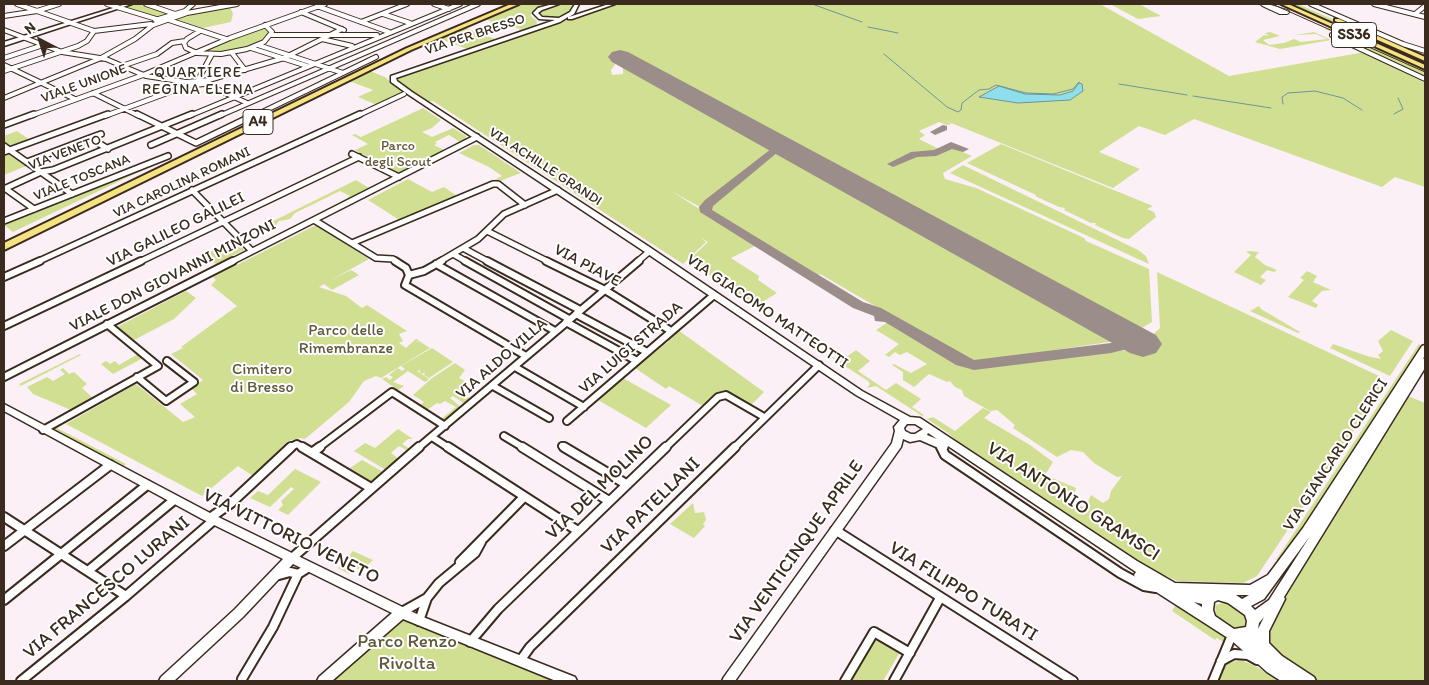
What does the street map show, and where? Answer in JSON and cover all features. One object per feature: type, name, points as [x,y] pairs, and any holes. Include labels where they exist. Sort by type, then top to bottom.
[{"type":"highway","name":"A4","points":[[4,242],[397,51],[444,29],[508,4]]},
{"type":"highway","name":"A4","points":[[4,247],[408,49],[516,4]]},
{"type":"main road","name":"SS36","points":[[1284,4],[1425,67]]},
{"type":"main road","name":"SS36","points":[[1300,4],[1424,58]]},
{"type":"street","points":[[17,4],[94,31],[164,22],[186,13],[193,4]]},
{"type":"street","points":[[4,16],[37,11],[59,4]]},
{"type":"street","points":[[107,4],[164,22]]},
{"type":"street","points":[[4,44],[130,4]]},
{"type":"street","points":[[146,4],[180,16]]},
{"type":"street","points":[[4,98],[42,84],[101,58],[135,40],[156,20],[174,14],[237,4]]},
{"type":"street","name":"VIALE UNIONE","points":[[4,125],[143,75],[226,39],[325,4]]},
{"type":"street","points":[[361,22],[408,4]]},
{"type":"street","points":[[434,4],[460,12]]},
{"type":"street","name":"VIA VENETO","points":[[5,189],[41,172],[53,170],[108,149],[234,98],[351,47],[460,4]]},
{"type":"street","points":[[151,145],[478,4]]},
{"type":"street","points":[[510,37],[537,26],[539,21],[533,16],[532,12],[553,4]]},
{"type":"street","points":[[558,4],[538,10],[536,16],[548,19],[561,18],[578,4],[592,8],[608,4]]},
{"type":"street","name":"VIA PER BRESSO","points":[[406,94],[394,82],[393,76],[558,22],[572,13],[578,4]]},
{"type":"street","points":[[558,22],[613,4]]},
{"type":"street","points":[[1312,4],[1403,44],[1425,50]]},
{"type":"street","points":[[1374,4],[1425,17]]},
{"type":"street","points":[[317,6],[389,32]]},
{"type":"street","points":[[1414,14],[1425,6]]},
{"type":"street","points":[[301,12],[354,34]]},
{"type":"street","points":[[383,14],[410,23]]},
{"type":"street","points":[[170,20],[226,39]]},
{"type":"street","points":[[266,25],[272,30],[271,35]]},
{"type":"street","points":[[364,34],[379,28]]},
{"type":"street","points":[[4,30],[62,52],[101,58],[143,75],[186,84],[207,82],[284,58],[342,29]]},
{"type":"street","points":[[4,71],[62,52],[87,41],[94,31]]},
{"type":"street","points":[[122,66],[157,54],[172,43],[185,41],[200,31]]},
{"type":"street","points":[[185,41],[186,48],[195,53],[212,54],[251,48],[271,35],[364,34],[378,36]]},
{"type":"street","points":[[373,38],[386,43]]},
{"type":"street","points":[[322,39],[351,47],[362,53]]},
{"type":"street","points":[[1350,44],[1425,79]]},
{"type":"street","points":[[1403,44],[1424,58]]},
{"type":"street","points":[[4,58],[43,45]]},
{"type":"street","points":[[258,45],[343,73]]},
{"type":"street","points":[[251,48],[336,76]]},
{"type":"street","points":[[232,52],[245,70]]},
{"type":"street","points":[[198,80],[212,54]]},
{"type":"street","points":[[93,93],[197,143],[376,57]]},
{"type":"street","points":[[4,65],[75,99]]},
{"type":"street","points":[[5,149],[198,80],[207,82],[234,98],[247,103]]},
{"type":"street","name":"VIA ACHILLE GRANDI","points":[[406,94],[424,102],[650,251]]},
{"type":"street","name":"VIA CAROLINA ROMANI","points":[[4,277],[406,94]]},
{"type":"street","points":[[27,162],[102,134]]},
{"type":"street","name":"VIALE DON GIOVANNI MINZONI","points":[[4,377],[381,188],[477,137]]},
{"type":"street","points":[[90,138],[108,149]]},
{"type":"street","name":"VIALE DON GIOVANNI MINZONI","points":[[457,146],[484,142]]},
{"type":"street","points":[[5,149],[72,194]]},
{"type":"street","points":[[352,154],[399,177]]},
{"type":"street","name":"VIALE TOSCANA","points":[[4,221],[168,156]]},
{"type":"street","name":"VIA GALILEO GALILEI","points":[[4,326],[359,157]]},
{"type":"street","points":[[352,243],[493,184],[498,184],[525,204]]},
{"type":"street","points":[[5,189],[34,209]]},
{"type":"street","points":[[192,190],[252,251]]},
{"type":"street","points":[[409,275],[419,273],[463,248],[487,231],[496,220],[525,204],[558,190]]},
{"type":"street","points":[[314,220],[376,258],[392,259],[406,268],[409,275],[405,284],[526,356]]},
{"type":"street","name":"VIA PIAVE","points":[[487,231],[605,290],[671,331]]},
{"type":"street","points":[[463,248],[647,352]]},
{"type":"street","name":"VIA ALDO VILLA","points":[[292,558],[318,533],[650,251]]},
{"type":"street","name":"VIA GIACOMO MATTEOTTI","points":[[650,251],[866,397],[895,419],[899,429]]},
{"type":"street","points":[[453,254],[637,361]]},
{"type":"street","points":[[436,264],[555,331]]},
{"type":"street","name":"VIA LUIGI STRADA","points":[[567,421],[714,295]]},
{"type":"street","points":[[44,430],[158,366],[107,324]]},
{"type":"street","name":"VIA GIANCARLO CLERICI","points":[[1243,605],[1260,595],[1307,531],[1425,348]]},
{"type":"street","points":[[137,377],[166,401],[194,382],[167,361]]},
{"type":"street","name":"VIA GIANCARLO CLERICI","points":[[1253,621],[1258,614],[1273,604],[1425,361]]},
{"type":"street","name":"VIA PATELLANI","points":[[520,661],[530,647],[819,365]]},
{"type":"street","points":[[515,367],[584,407]]},
{"type":"street","points":[[808,376],[821,372],[830,372]]},
{"type":"street","points":[[493,386],[549,418]]},
{"type":"street","points":[[371,488],[313,452],[392,392],[444,426]]},
{"type":"street","name":"VIA DEL MOLINO","points":[[470,642],[498,609],[718,397],[730,397],[764,418]]},
{"type":"street","name":"VIA GIACOMO MATTEOTTI","points":[[866,397],[908,420]]},
{"type":"street","name":"VIA VITTORIO VENETO","points":[[5,410],[174,500],[419,621],[571,681]]},
{"type":"street","points":[[897,444],[916,437],[924,431],[922,425],[908,420],[902,422],[899,429],[905,436],[916,437]]},
{"type":"street","name":"VIA ANTONIO GRAMSCI","points":[[922,425],[1133,564],[1210,619]]},
{"type":"street","name":"VIA VENTICINQUE APRILE","points":[[728,681],[897,444],[899,429]]},
{"type":"street","points":[[504,436],[608,501]]},
{"type":"street","points":[[432,437],[578,532]]},
{"type":"street","name":"VIA ANTONIO GRAMSCI","points":[[916,437],[938,444],[1166,588],[1196,598],[1209,600]]},
{"type":"street","name":"VIA FRANCESCO LURANI","points":[[21,681],[126,596],[293,445],[300,445],[313,452]]},
{"type":"street","points":[[562,446],[626,484]]},
{"type":"street","points":[[4,546],[110,465]]},
{"type":"street","points":[[4,600],[147,485]]},
{"type":"street","points":[[323,681],[402,612],[427,598],[457,567],[475,553],[481,542],[524,497]]},
{"type":"street","points":[[88,571],[174,500]]},
{"type":"street","points":[[4,517],[126,596]]},
{"type":"street","name":"VIA FILIPPO TURATI","points":[[836,530],[1073,681]]},
{"type":"street","points":[[165,681],[275,577],[292,558]]},
{"type":"street","points":[[242,679],[274,627],[298,574],[309,567]]},
{"type":"street","points":[[275,577],[285,573],[298,574]]},
{"type":"street","name":"VIA GIANCARLO CLERICI","points":[[1166,588],[1251,590],[1271,579]]},
{"type":"street","name":"VIA GIANCARLO CLERICI","points":[[1285,584],[1276,609],[1263,631],[1262,645],[1278,660],[1310,681]]},
{"type":"street","points":[[1233,635],[1248,634],[1252,629],[1253,621],[1250,612],[1231,598],[1217,595],[1209,600],[1207,610],[1210,619],[1233,635],[1271,668]]},
{"type":"street","points":[[419,621],[427,598]]},
{"type":"street","points":[[894,681],[940,598]]},
{"type":"street","points":[[845,681],[874,632],[910,653]]},
{"type":"street","points":[[1248,634],[1256,648],[1293,681]]},
{"type":"street","points":[[1212,681],[1233,635]]},
{"type":"street","points":[[1221,661],[1234,654],[1248,656],[1293,681]]},
{"type":"green space","points":[[139,4],[169,14],[157,18],[123,7]]},
{"type":"green space","points":[[522,4],[551,4],[531,12],[531,16],[537,21],[536,25],[517,33],[520,29],[501,23],[496,25],[488,20],[471,23]]},
{"type":"green space","points":[[559,4],[574,4],[567,15],[556,18],[544,18],[537,13]]},
{"type":"green space","points":[[615,4],[1100,4],[1229,76],[1365,52],[1425,83],[1425,187],[1395,177],[1382,187],[1194,119],[1165,135],[1139,126],[1099,152],[1140,169],[1113,188],[941,119],[952,124],[947,125],[939,122],[919,131],[925,135],[919,139],[943,151],[951,147],[972,156],[943,173],[945,179],[976,188],[1149,269],[1152,322],[1142,328],[1134,327],[1121,323],[629,56],[614,59],[617,62],[611,70],[612,75],[623,74],[623,65],[773,148],[700,207],[671,191],[757,245],[731,258],[759,276],[758,280],[777,293],[756,306],[688,261],[708,242],[701,238],[706,242],[683,264],[433,101],[428,102],[396,81],[398,75]]},
{"type":"green space","points":[[1110,4],[1139,4],[1161,16],[1138,19]]},
{"type":"green space","points":[[1287,4],[1298,4],[1425,60],[1425,66]]},
{"type":"green space","points":[[230,7],[233,14],[231,22],[203,28],[176,19],[188,14]]},
{"type":"green space","points":[[265,27],[270,33],[261,42],[244,49],[224,53],[202,52]]},
{"type":"green space","points":[[463,27],[495,39],[467,49],[438,38]]},
{"type":"green space","points":[[1331,28],[1425,69],[1425,77],[1354,44],[1347,37],[1324,29]]},
{"type":"green space","points":[[1270,32],[1280,36],[1263,40],[1269,45],[1284,43],[1294,39],[1301,42],[1327,39],[1316,34],[1295,35],[1314,32],[1331,40],[1280,49],[1255,42],[1264,35],[1269,36],[1265,33]]},
{"type":"green space","points":[[370,71],[385,77],[402,92],[377,105],[358,97],[373,90],[349,81]]},
{"type":"green space","name":"Parco degli Scout","points":[[423,108],[441,120],[432,128],[422,132],[432,137],[453,128],[466,136],[466,139],[460,142],[449,135],[435,142],[437,144],[434,145],[444,150],[398,173],[355,150],[368,144],[352,135],[355,134],[361,137]]},
{"type":"green space","points":[[17,131],[30,140],[12,146],[4,143],[4,136]]},
{"type":"green space","points":[[1001,144],[1153,206],[1147,209],[1154,212],[1156,217],[1129,239],[1123,238],[1095,225],[1096,223],[1091,223],[1064,210],[1065,208],[1035,196],[967,163]]},
{"type":"green space","points":[[474,145],[479,145],[521,173],[497,182],[494,180],[502,176],[489,167],[459,153]]},
{"type":"green space","points":[[778,151],[1105,332],[1110,337],[1109,342],[981,361],[968,360],[820,274],[817,276],[708,211],[708,208],[717,198]]},
{"type":"green space","points":[[6,152],[26,166],[4,175],[4,153]]},
{"type":"green space","points":[[170,157],[13,232],[4,225],[4,223]]},
{"type":"green space","points":[[963,165],[1138,250],[1146,256],[1149,264],[950,173]]},
{"type":"green space","points":[[408,179],[432,192],[444,187],[457,196],[401,221],[368,200]]},
{"type":"green space","points":[[356,180],[369,188],[339,203],[350,196],[340,191],[295,213],[290,219],[279,221],[276,225],[263,232],[259,229],[243,236]]},
{"type":"green space","name":"Parco delle Rimembranze","points":[[316,225],[369,259],[331,280],[351,270],[359,275],[332,290],[324,284],[319,287],[346,296],[362,308],[367,305],[407,331],[399,334],[403,341],[399,343],[406,348],[416,339],[419,340],[414,344],[419,341],[430,348],[381,378],[376,376],[364,381],[349,402],[305,439],[300,438],[288,441],[253,476],[238,466],[202,496],[66,424],[136,384],[183,422],[195,417],[180,404],[197,394],[191,388],[203,380],[171,354],[183,348],[181,347],[237,306],[211,285],[216,280],[213,277]]},
{"type":"green space","points":[[237,239],[244,250],[216,264],[204,255]]},
{"type":"green space","points":[[1246,252],[1259,252],[1255,257],[1265,265],[1277,270],[1274,272],[1267,270],[1260,277],[1266,280],[1261,285],[1234,272],[1251,255]]},
{"type":"green space","points":[[1307,271],[1317,276],[1313,282],[1331,290],[1322,291],[1312,301],[1318,305],[1316,308],[1288,297],[1304,280],[1300,278]]},
{"type":"green space","points":[[1157,272],[1379,376],[1373,384],[1382,388],[1375,399],[1257,576],[1243,583],[1177,581],[1153,570],[964,448],[948,433],[927,419],[933,417],[955,431],[983,408],[991,412],[984,418],[1030,445],[1053,462],[1045,475],[1076,488],[1072,502],[1085,508],[1091,495],[1103,503],[1109,499],[1111,491],[1122,476],[1117,477],[1094,463],[1083,452],[1071,450],[1057,457],[1013,428],[1015,425],[997,410],[990,411],[964,396],[962,390],[955,387],[950,381],[947,382],[929,374],[914,387],[903,380],[903,372],[892,365],[894,364],[911,373],[927,364],[907,352],[900,355],[895,352],[889,357],[885,355],[899,344],[876,330],[888,322],[961,366],[972,369],[1137,349],[1160,328]]},
{"type":"green space","points":[[186,291],[196,298],[174,319],[134,340],[117,327]]},
{"type":"green space","points":[[1259,306],[1300,332],[1298,333],[1250,311]]},
{"type":"green space","points":[[678,330],[764,392],[751,405],[729,392],[719,392],[703,406],[669,386],[666,389],[635,368],[669,341],[668,339]]},
{"type":"green space","points":[[1391,330],[1413,341],[1390,376],[1330,348],[1333,344],[1381,359],[1378,355],[1383,351],[1378,341]]},
{"type":"green space","points":[[1419,344],[1422,347],[1298,539],[1278,561],[1276,560]]},
{"type":"green space","points":[[432,348],[453,362],[429,378],[424,375],[425,372],[422,374],[419,371],[421,369],[417,371],[429,379],[425,382],[408,371],[393,382],[404,386],[398,390],[382,379],[386,377],[390,380],[393,377],[389,375],[398,368],[402,371],[405,369],[401,366]]},
{"type":"green space","points":[[856,350],[870,361],[858,371],[886,390],[896,383],[921,399],[912,407],[924,415],[922,416],[876,386],[867,388],[870,384],[868,381],[828,355],[841,361]]},
{"type":"green space","points":[[138,354],[143,358],[113,374],[101,364],[106,361],[110,364],[115,361],[119,365]]},
{"type":"green space","points":[[81,355],[21,386],[19,384]]},
{"type":"green space","points":[[455,363],[465,370],[459,378],[470,384],[460,392],[471,399],[465,404],[453,396],[450,398],[461,407],[444,421],[441,419],[456,407],[445,401],[440,404],[437,403],[427,410],[420,405],[424,402],[413,395],[432,378]]},
{"type":"green space","points":[[63,368],[69,374],[74,372],[87,384],[82,388],[93,398],[71,410],[33,394],[27,387],[47,377],[53,381],[65,374],[60,370]]},
{"type":"green space","points":[[623,378],[671,405],[646,428],[598,400]]},
{"type":"green space","points":[[1408,396],[1425,403],[1425,681],[1315,681],[1284,661],[1265,642],[1266,634],[1282,605],[1289,584]]},
{"type":"green space","points":[[55,427],[126,464],[122,467],[51,429]]},
{"type":"green space","points":[[398,429],[413,439],[408,439],[402,444],[410,449],[408,451],[399,446],[391,453],[399,459],[386,470],[354,451],[365,443],[375,448]]},
{"type":"green space","points":[[362,460],[383,472],[372,482],[350,468]]},
{"type":"green space","points":[[295,469],[321,482],[288,515],[278,510],[283,505],[281,501],[294,489],[291,487],[270,507],[250,498],[258,491],[268,495]]},
{"type":"green space","points":[[693,503],[695,513],[704,512],[706,520],[703,524],[705,526],[694,538],[670,524]]},
{"type":"green space","points":[[353,551],[373,560],[361,571],[356,568],[349,574],[338,568]]},
{"type":"green space","points":[[1228,602],[1243,612],[1246,624],[1243,627],[1229,628],[1216,617],[1215,605]]},
{"type":"green space","points":[[1177,603],[1225,636],[1223,642],[1217,638],[1215,640],[1172,611]]},
{"type":"green space","name":"Parco Renzo Rivolta","points":[[400,619],[555,681],[330,681]]},
{"type":"green space","points":[[877,638],[900,652],[883,681],[851,681]]},
{"type":"green space","points":[[1241,660],[1280,681],[1217,681],[1224,664]]},
{"type":"water","points":[[1079,83],[1082,84],[1083,91],[1070,100],[1018,103],[979,97],[999,86],[1025,94],[1060,95],[1073,91]]},
{"type":"waterway","points":[[812,4],[862,22]]},
{"type":"waterway","points":[[868,27],[898,33]]},
{"type":"waterway","points":[[884,54],[947,107],[958,112],[961,110],[962,103],[979,90],[989,89],[996,85],[1026,93],[1053,94],[1073,89],[1079,82]]},
{"type":"waterway","points":[[1119,84],[1187,95]]},
{"type":"waterway","points":[[1283,104],[1282,97],[1288,93],[1315,91],[1343,98],[1362,110]]},
{"type":"waterway","points":[[1193,96],[1271,108]]},
{"type":"waterway","points":[[1394,114],[1403,109],[1398,98]]},
{"type":"taxiway","points":[[935,132],[943,128]]},
{"type":"taxiway","points":[[780,145],[709,203],[705,207],[706,212],[858,305],[887,317]]},
{"type":"taxiway","points":[[893,164],[915,154],[936,153],[951,145],[963,149]]},
{"type":"taxiway","points":[[880,318],[887,317]]},
{"type":"taxiway","points":[[887,317],[961,361],[974,365],[1111,348],[1123,345],[1133,339]]},
{"type":"runway","points":[[620,57],[1143,344]]},
{"type":"tram line","points":[[1272,4],[1425,72]]},
{"type":"district","name":"QUARTIERE REGINA ELENA","points":[[198,82]]},
{"type":"park label","name":"Cimitero di Bresso","points":[[262,379]]}]
